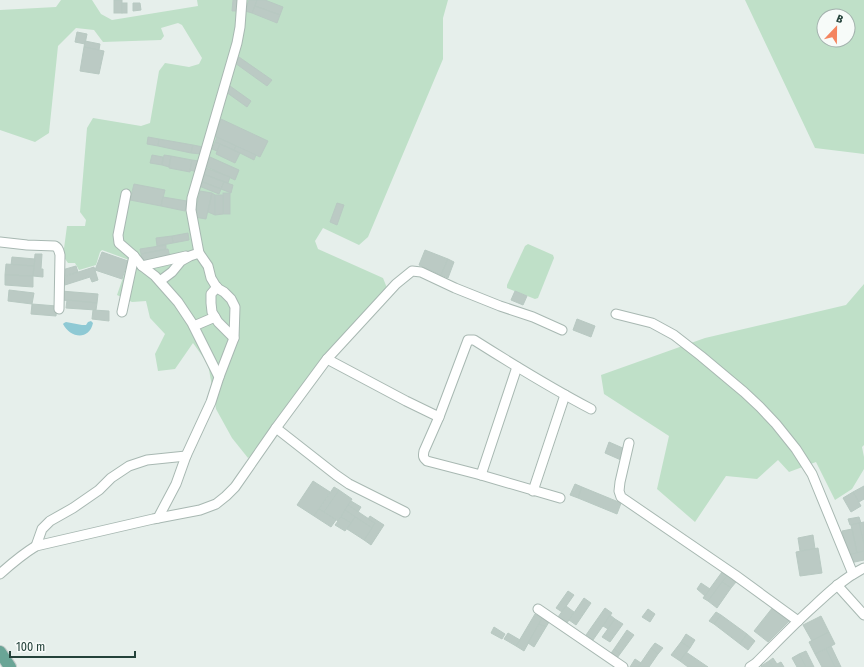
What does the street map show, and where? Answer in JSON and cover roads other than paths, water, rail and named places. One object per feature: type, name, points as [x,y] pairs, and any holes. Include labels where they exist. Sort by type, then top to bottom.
[{"type":"main road","points":[[0,652],[10,667]]},
{"type":"street","points":[[158,518],[176,484],[186,456],[211,402],[234,338],[235,307],[224,292],[216,287],[211,278],[208,266],[199,252],[191,210],[192,198],[237,43],[242,0]]},
{"type":"street","points":[[126,194],[118,235],[119,243],[134,256],[142,266],[155,276],[178,302],[194,326],[219,377]]},
{"type":"street","points":[[0,242],[57,246],[60,255],[59,309]]},
{"type":"street","points":[[160,281],[172,272],[181,261],[199,252]]},
{"type":"street","points":[[122,312],[134,256]]},
{"type":"street","points":[[142,266],[190,256]]},
{"type":"street","points":[[0,574],[14,561],[36,546],[200,510],[216,504],[234,487],[327,359],[396,284],[412,272],[420,272],[455,288],[533,317],[562,330]]},
{"type":"street","points":[[216,287],[211,294],[212,312],[218,322],[234,338]]},
{"type":"street","points":[[616,314],[652,322],[674,335],[744,392],[776,424],[796,449],[812,474],[853,574]]},
{"type":"street","points":[[194,326],[215,317]]},
{"type":"street","points":[[560,498],[481,475],[434,464],[424,458],[424,451],[439,417],[468,340],[474,340],[591,410]]},
{"type":"street","points":[[327,359],[439,417]]},
{"type":"street","points":[[481,475],[517,367]]},
{"type":"street","points":[[533,491],[564,395]]},
{"type":"street","points":[[276,428],[349,484],[405,512]]},
{"type":"street","points":[[629,443],[618,491],[622,497],[735,575],[798,621]]},
{"type":"street","points":[[36,546],[42,529],[50,521],[73,508],[99,490],[111,478],[129,466],[147,460],[186,456]]},
{"type":"street","points":[[750,667],[756,663],[836,585],[864,568]]},
{"type":"street","points":[[836,585],[864,615]]},
{"type":"street","points":[[538,609],[623,667]]},
{"type":"water","points":[[91,321],[93,323],[88,333],[79,336],[66,329],[63,324],[66,322],[86,325]]}]
